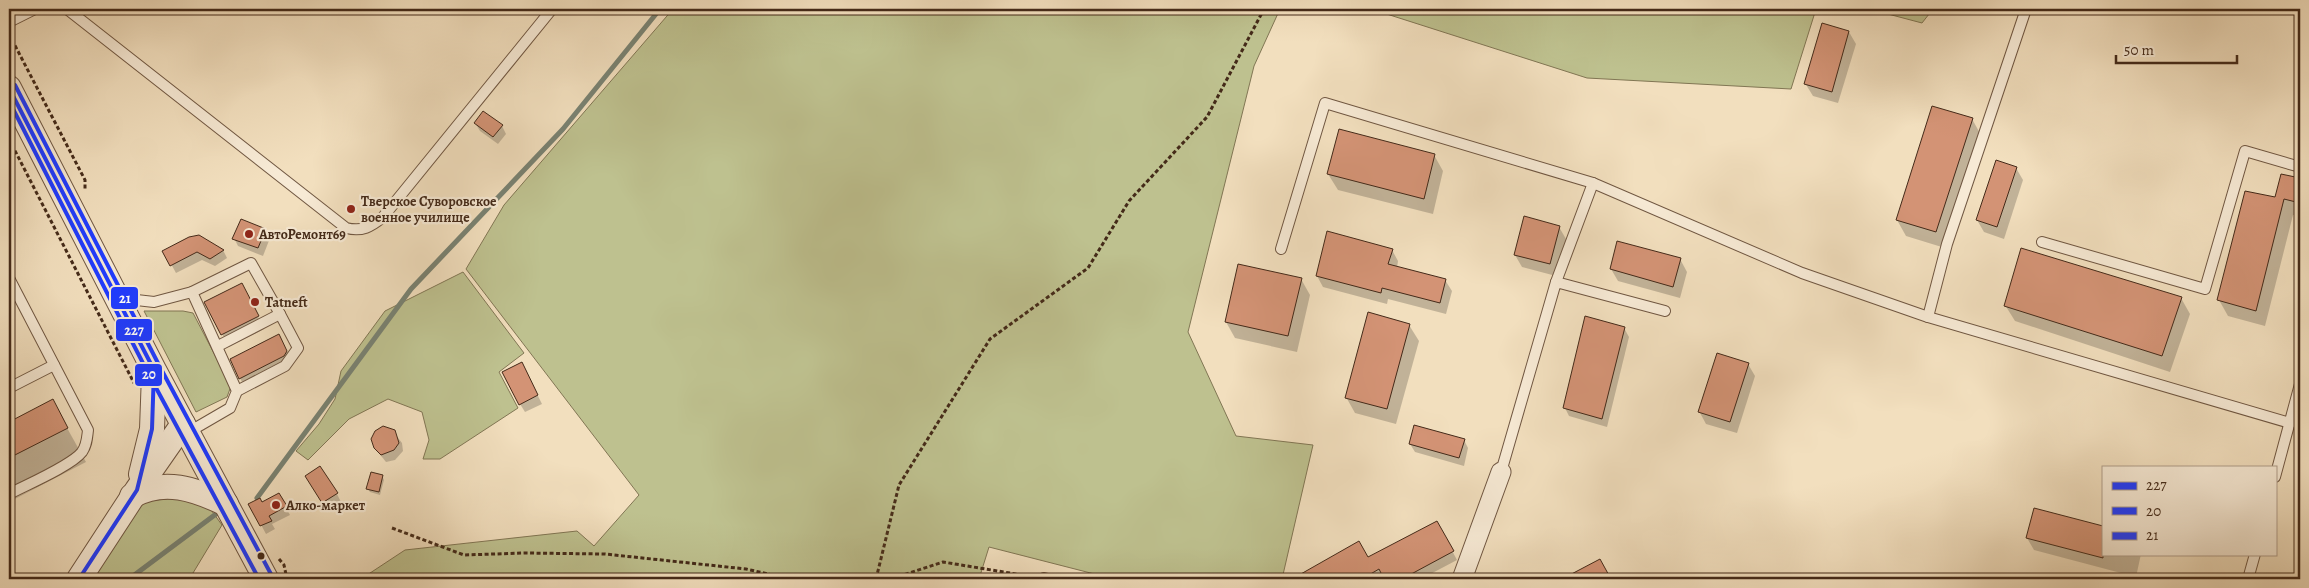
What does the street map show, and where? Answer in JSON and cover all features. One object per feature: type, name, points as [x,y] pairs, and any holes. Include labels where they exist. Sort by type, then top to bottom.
[{"type":"street","points":[[11,98],[266,579]]},
{"type":"street","points":[[134,493],[152,429],[154,370]]},
{"type":"street","points":[[79,579],[134,493],[185,429]]},
{"type":"street","points":[[1462,579],[1501,472]]},
{"type":"street","points":[[134,493],[152,488],[176,486],[199,492],[226,504]]},
{"type":"lane","points":[[9,22],[35,9]]},
{"type":"lane","points":[[67,9],[346,228],[358,231],[373,226],[383,217],[552,9]]},
{"type":"lane","points":[[1928,317],[1947,244],[2026,9]]},
{"type":"lane","points":[[1281,249],[1324,103],[1593,183],[1802,273],[1928,317],[2290,422]]},
{"type":"lane","points":[[2042,242],[2205,289],[2245,151],[2300,167]]},
{"type":"lane","points":[[1501,472],[1556,282],[1593,183]]},
{"type":"lane","points":[[118,298],[154,302],[192,292],[250,263],[298,348],[285,366],[237,391],[230,408],[185,429]]},
{"type":"lane","points":[[9,278],[88,430],[87,442],[81,454],[9,494]]},
{"type":"lane","points":[[1556,282],[1665,311]]},
{"type":"lane","points":[[192,292],[237,391]]},
{"type":"lane","points":[[218,346],[280,314]]},
{"type":"lane","points":[[9,388],[54,365]]},
{"type":"lane","points":[[2276,474],[2300,384]]},
{"type":"lane","points":[[2248,579],[2254,556]]},
{"type":"path","points":[[1046,579],[943,562],[894,578],[875,579],[898,485],[990,339],[1088,268],[1129,201],[1207,117],[1264,9]]},
{"type":"path","points":[[9,139],[137,391]]},
{"type":"path","points":[[392,528],[464,555],[524,553],[605,554],[746,569],[790,579]]},
{"type":"green space","points":[[673,9],[1280,9],[1254,66],[1188,332],[1236,436],[1313,445],[1282,579],[1114,579],[989,547],[979,579],[361,579],[405,550],[577,531],[594,546],[639,495],[466,269],[504,205]]},
{"type":"green space","points":[[1371,9],[1816,9],[1791,89],[1587,78]]},
{"type":"green space","points":[[1869,9],[1933,9],[1922,23]]},
{"type":"green space","points":[[463,272],[524,353],[499,372],[518,408],[440,459],[423,459],[429,440],[422,412],[388,399],[349,419],[308,460],[296,451],[319,424],[335,399],[341,371],[385,311]]},
{"type":"green space","points":[[144,311],[183,311],[193,313],[231,386],[227,397],[196,412]]},
{"type":"green space","points":[[184,497],[206,503],[222,525],[193,573],[187,579],[87,579],[140,502]]},
{"type":"building","points":[[1822,23],[1849,31],[1832,92],[1804,84]]},
{"type":"building","points":[[1932,106],[1973,118],[1936,232],[1896,220]]},
{"type":"building","points":[[483,111],[503,125],[493,137],[474,123]]},
{"type":"building","points":[[1339,129],[1435,154],[1424,199],[1327,174]]},
{"type":"building","points":[[1996,160],[2017,167],[1997,227],[1976,220]]},
{"type":"building","points":[[2281,174],[2300,178],[2300,203],[2284,199],[2256,311],[2217,300],[2245,191],[2275,197]]},
{"type":"building","points":[[1524,216],[1560,226],[1550,264],[1514,255]]},
{"type":"building","name":"АвтоРемонт69","points":[[241,219],[266,229],[258,248],[232,239]]},
{"type":"building","points":[[1327,231],[1393,249],[1388,264],[1446,279],[1440,303],[1382,288],[1381,293],[1316,276]]},
{"type":"building","points":[[199,235],[224,250],[210,259],[197,252],[170,266],[162,251],[189,237]]},
{"type":"building","points":[[1617,241],[1681,258],[1673,287],[1610,269]]},
{"type":"building","points":[[2021,248],[2182,297],[2162,356],[2004,306]]},
{"type":"building","points":[[1238,264],[1302,278],[1288,336],[1225,322]]},
{"type":"building","points":[[242,283],[259,316],[221,335],[204,302]]},
{"type":"building","points":[[1368,312],[1410,324],[1387,409],[1345,398]]},
{"type":"building","points":[[1585,316],[1625,327],[1602,419],[1563,408]]},
{"type":"building","points":[[279,334],[287,351],[284,356],[239,379],[230,359]]},
{"type":"building","points":[[1717,353],[1749,363],[1730,422],[1698,412]]},
{"type":"building","points":[[522,362],[538,395],[519,405],[502,372]]},
{"type":"building","points":[[53,399],[68,428],[9,458],[9,422]]},
{"type":"building","points":[[1414,425],[1465,439],[1459,458],[1409,444]]},
{"type":"building","points":[[383,426],[395,430],[399,443],[394,450],[381,455],[374,448],[371,439],[375,431]]},
{"type":"building","points":[[320,466],[338,493],[322,503],[305,476]]},
{"type":"building","points":[[371,472],[383,475],[379,492],[366,489]]},
{"type":"building","points":[[279,493],[287,506],[269,516],[272,521],[260,526],[248,504],[260,498],[262,502]]},
{"type":"building","points":[[2034,508],[2102,526],[2103,558],[2026,538]]},
{"type":"building","points":[[1437,521],[1454,551],[1402,579],[1384,579],[1379,569],[1362,579],[1292,579],[1359,541],[1368,557]]},
{"type":"building","points":[[1600,559],[1611,579],[1562,579]]},
{"type":"waterway","points":[[257,498],[411,289],[563,129],[660,9]]},
{"type":"waterway","points":[[129,579],[216,514]]},
{"type":"transit line","name":"21","points":[[15,85],[160,367],[272,576]]},
{"type":"transit line","name":"227","points":[[9,88],[154,370],[152,429],[137,490],[79,579]]},
{"type":"transit line","name":"20","points":[[9,101],[148,373],[259,579]]},
{"type":"place","name":"Тверское Суворовское военное училище","points":[[351,209]]},
{"type":"place","name":"АвтоРемонт69","points":[[249,234]]},
{"type":"place","name":"Tatneft","points":[[255,302]]},
{"type":"place","name":"Алко-маркет","points":[[276,505]]}]
